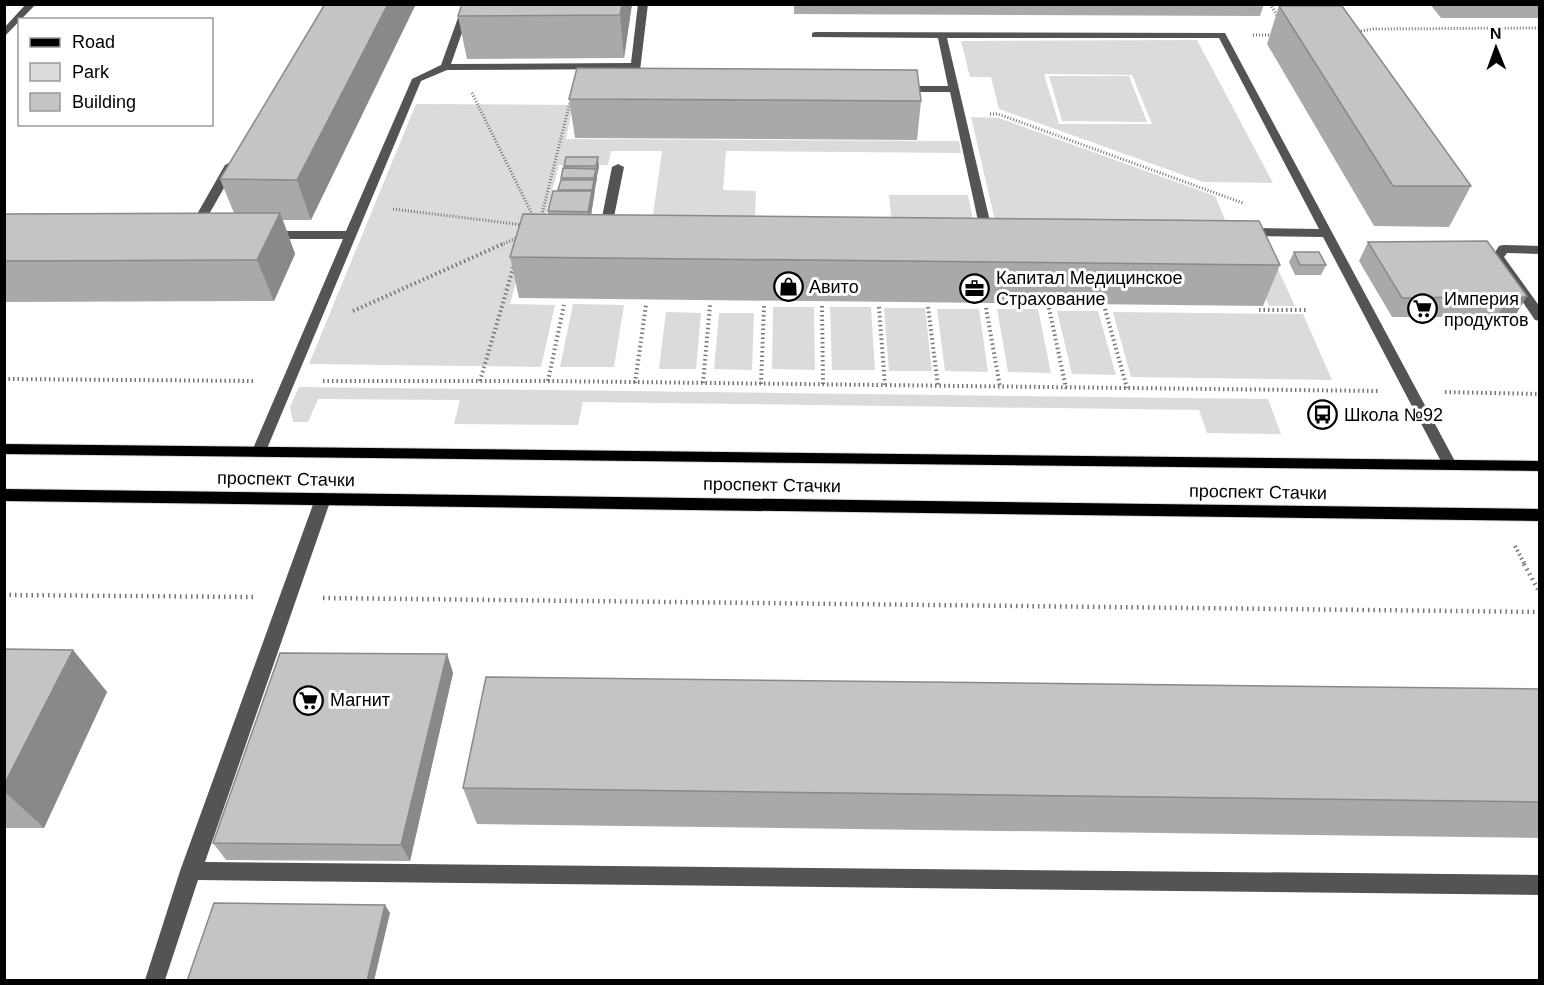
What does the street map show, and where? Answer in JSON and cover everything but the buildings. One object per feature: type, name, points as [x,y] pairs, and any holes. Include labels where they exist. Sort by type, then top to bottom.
[{"type":"main road","name":"проспект Стачки","points":[[4,449],[1539,466]]},
{"type":"main road","name":"проспект Стачки","points":[[4,495],[1539,515]]},
{"type":"lane","points":[[19,18],[32,4]]},
{"type":"lane","points":[[445,67],[468,4]]},
{"type":"lane","points":[[643,4],[632,87],[644,87]]},
{"type":"lane","points":[[4,34],[18,19]]},
{"type":"lane","points":[[815,35],[1222,35],[1450,465]]},
{"type":"lane","points":[[942,35],[960,114],[980,230],[1003,231]]},
{"type":"lane","points":[[259,451],[308,331],[417,79],[445,67],[635,66]]},
{"type":"lane","points":[[894,89],[954,89]]},
{"type":"lane","points":[[191,235],[237,155]]},
{"type":"lane","points":[[591,227],[612,228],[618,167]]},
{"type":"lane","points":[[1234,232],[1326,233]]},
{"type":"lane","points":[[259,235],[351,235]]},
{"type":"lane","points":[[1539,250],[1503,249],[1498,257],[1539,317]]},
{"type":"lane","points":[[155,981],[190,871],[290,598],[323,499]]},
{"type":"lane","points":[[190,871],[1539,885]]},
{"type":"path","points":[[1270,4],[1283,25]]},
{"type":"path","points":[[1351,32],[1373,29],[1539,28]]},
{"type":"path","points":[[1222,35],[1278,35]]},
{"type":"path","points":[[459,67],[538,227],[570,102],[632,87]]},
{"type":"path","points":[[960,114],[998,114],[1256,208],[1270,233]]},
{"type":"path","points":[[363,205],[527,226]]},
{"type":"path","points":[[308,331],[522,235],[519,246]]},
{"type":"path","points":[[480,381],[516,258]]},
{"type":"path","points":[[548,381],[564,304]]},
{"type":"path","points":[[635,383],[646,305]]},
{"type":"path","points":[[703,383],[710,305]]},
{"type":"path","points":[[761,384],[764,306]]},
{"type":"path","points":[[822,306],[824,385]]},
{"type":"path","points":[[879,307],[885,386]]},
{"type":"path","points":[[928,307],[938,386]]},
{"type":"path","points":[[986,308],[1000,387]]},
{"type":"path","points":[[1048,308],[1066,388]]},
{"type":"path","points":[[1105,309],[1127,388]]},
{"type":"path","points":[[1259,309],[1305,310]]},
{"type":"path","points":[[4,379],[548,381],[1539,394]]},
{"type":"path","points":[[4,595],[1539,612]]},
{"type":"green space","points":[[1197,40],[1273,183],[1203,182],[999,109],[991,77],[970,77],[961,41]],"holes":[[[1044,74],[1132,75],[1152,124],[1059,124]]]},
{"type":"green space","points":[[1049,76],[1129,76],[1147,122],[1062,121]]},
{"type":"green space","points":[[416,104],[573,105],[566,139],[959,141],[961,153],[726,151],[723,190],[756,191],[755,223],[652,222],[662,151],[611,151],[608,165],[559,165],[541,232],[525,249],[510,304],[555,305],[541,367],[309,364]]},
{"type":"green space","points":[[971,117],[999,118],[1215,196],[1228,227],[996,225]]},
{"type":"green space","points":[[889,195],[968,195],[974,225],[892,224]]},
{"type":"green space","points":[[1264,239],[1295,306],[1269,306],[1247,256]]},
{"type":"green space","points":[[573,304],[624,305],[614,367],[560,367]]},
{"type":"green space","points":[[773,307],[814,307],[815,370],[772,369]]},
{"type":"green space","points":[[830,307],[871,307],[875,370],[832,370]]},
{"type":"green space","points":[[884,308],[925,308],[932,371],[889,371]]},
{"type":"green space","points":[[937,309],[979,309],[988,372],[945,371]]},
{"type":"green space","points":[[997,309],[1038,309],[1051,373],[1008,372]]},
{"type":"green space","points":[[1057,311],[1098,311],[1116,375],[1072,374]]},
{"type":"green space","points":[[666,312],[701,313],[696,369],[659,369]]},
{"type":"green space","points":[[1113,312],[1303,314],[1332,380],[1131,377]]},
{"type":"green space","points":[[719,313],[754,313],[752,370],[714,369]]},
{"type":"green space","points":[[299,387],[1268,399],[1281,434],[1207,433],[1199,410],[583,402],[578,425],[454,424],[460,400],[318,399],[308,422],[293,422],[290,407]]},
{"type":"place","name":"Авито","points":[[788,287]]},
{"type":"place","name":"Капитал Медицинское Страхование","points":[[975,288]]},
{"type":"place","name":"Империя продуктов","points":[[1423,309]]},
{"type":"place","name":"Школа №92","points":[[1323,415]]},
{"type":"place","name":"Магнит","points":[[309,700]]}]
